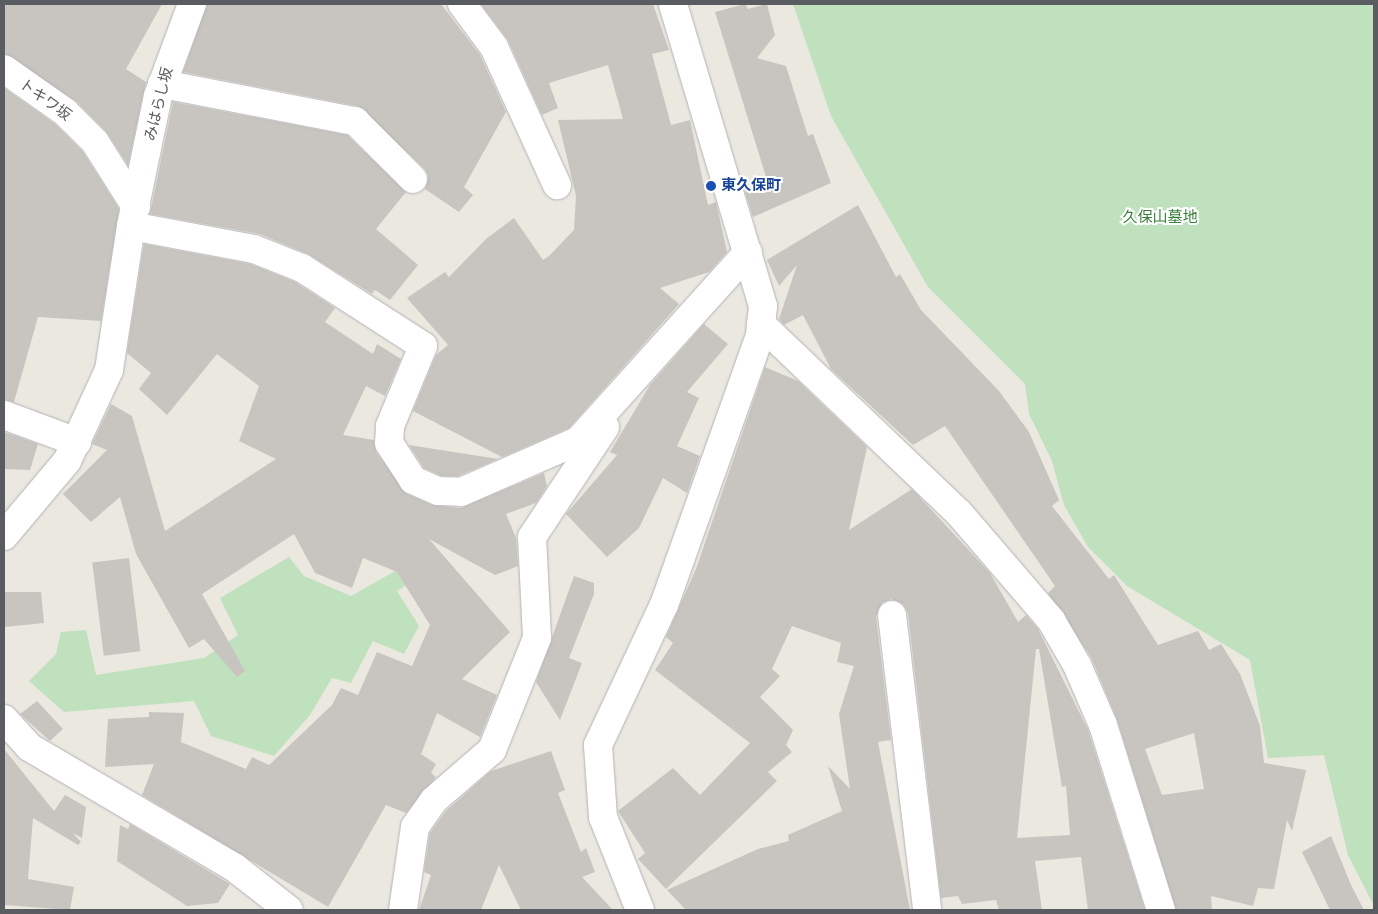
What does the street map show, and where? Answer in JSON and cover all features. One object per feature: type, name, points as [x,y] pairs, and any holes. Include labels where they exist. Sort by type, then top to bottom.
[{"type":"street","name":"みはらし坂","points":[[4,536],[67,460],[109,370],[134,216],[162,84],[192,4]]},
{"type":"street","points":[[462,4],[494,47],[557,185]]},
{"type":"street","points":[[640,910],[603,817],[598,746],[664,606],[761,324],[763,306],[673,4]]},
{"type":"street","name":"トキワ坂","points":[[4,69],[65,112],[95,142],[134,216]]},
{"type":"street","points":[[162,84],[354,121],[413,179]]},
{"type":"street","points":[[134,216],[254,249],[302,268],[422,346],[390,426],[389,442],[413,480],[438,491],[461,492],[578,441],[748,252]]},
{"type":"street","points":[[761,324],[958,512],[1051,620],[1077,665],[1103,725],[1161,910]]},
{"type":"street","points":[[403,910],[415,827],[434,800],[492,750],[537,638],[532,537],[597,443],[612,403]]},
{"type":"street","points":[[4,415],[77,442]]},
{"type":"street","points":[[892,616],[927,910]]},
{"type":"street","points":[[4,719],[29,748],[235,868],[289,910]]},
{"type":"green space","name":"久保山墓地","points":[[793,4],[1374,4],[1374,906],[1348,855],[1324,755],[1268,758],[1250,660],[1127,586],[1088,547],[1064,505],[1052,461],[1029,414],[1025,384],[928,287],[831,116]]},
{"type":"green space","points":[[436,548],[442,561],[397,591],[419,626],[404,654],[373,641],[351,683],[332,678],[310,715],[274,756],[211,736],[194,701],[64,712],[29,681],[56,654],[61,632],[86,630],[96,675],[204,658],[238,635],[220,598],[289,557],[304,576],[351,596]]},
{"type":"building","points":[[4,4],[162,4],[126,69],[146,82],[128,165],[106,131],[76,101],[4,54]]},
{"type":"building","points":[[207,4],[441,4],[480,55],[506,112],[464,187],[473,195],[459,212],[425,189],[428,175],[424,168],[358,106],[183,72]]},
{"type":"building","points":[[481,4],[653,4],[669,50],[652,54],[671,125],[690,120],[708,205],[716,202],[727,252],[709,272],[660,288],[679,304],[569,428],[502,457],[413,411],[436,355],[448,345],[407,298],[445,272],[449,277],[486,239],[514,218],[543,260],[549,256],[574,230],[576,196],[558,120],[623,119],[608,65],[549,83],[558,108],[542,115],[508,40]]},
{"type":"building","points":[[745,4],[748,9],[767,4],[775,35],[757,58],[786,66],[808,136],[813,134],[831,183],[753,217],[745,191],[767,180],[715,12]]},
{"type":"building","points":[[4,88],[55,124],[83,152],[119,209],[101,321],[38,317],[14,402],[4,400]]},
{"type":"building","points":[[173,102],[347,135],[406,192],[376,229],[418,265],[390,300],[375,290],[372,294],[308,254],[260,234],[150,214]]},
{"type":"building","points":[[858,205],[896,277],[900,274],[921,310],[999,391],[1029,432],[1059,500],[1052,506],[1109,579],[1114,575],[1158,645],[1198,631],[1209,650],[1221,644],[1240,674],[1260,726],[1264,763],[1306,770],[1292,831],[1287,820],[1274,889],[1258,888],[1253,906],[1211,896],[1212,910],[1176,910],[1117,719],[1091,657],[1048,593],[1055,586],[945,426],[913,445],[831,369],[803,315],[784,325],[779,319],[797,265],[779,286],[767,260]],"holes":[[[1194,733],[1204,789],[1162,795],[1145,749]]]},
{"type":"building","points":[[144,244],[250,264],[295,282],[335,308],[325,322],[373,354],[377,344],[401,359],[385,396],[366,386],[343,435],[374,440],[376,452],[407,494],[432,505],[461,508],[544,473],[547,486],[536,503],[506,514],[516,538],[518,566],[495,575],[429,539],[510,632],[462,679],[497,695],[480,737],[437,713],[421,754],[436,764],[431,773],[436,777],[406,813],[386,805],[328,907],[142,795],[154,764],[105,767],[108,719],[149,717],[149,712],[184,713],[181,742],[246,769],[252,757],[269,765],[332,705],[341,688],[358,695],[377,652],[412,666],[430,625],[397,572],[363,558],[352,588],[315,573],[294,534],[202,594],[245,671],[237,677],[204,639],[189,648],[136,554],[120,497],[91,522],[63,494],[107,450],[92,444],[111,404],[132,416],[165,531],[276,459],[239,441],[259,386],[217,354],[167,415],[139,389],[151,373],[127,353]]},
{"type":"building","points":[[704,324],[728,344],[687,392],[699,398],[677,446],[700,456],[687,493],[663,478],[639,528],[607,557],[566,514],[617,455],[610,452],[650,385]]},
{"type":"building","points":[[765,367],[798,381],[867,447],[849,530],[912,489],[990,573],[1018,622],[1026,615],[1038,629],[1088,730],[1145,910],[1088,910],[1081,857],[1035,861],[1042,910],[999,910],[996,900],[962,904],[958,896],[941,898],[908,613],[904,605],[891,599],[882,603],[876,617],[891,740],[878,742],[910,910],[686,910],[667,890],[758,849],[789,841],[788,835],[842,811],[828,766],[850,789],[839,714],[854,666],[837,662],[841,643],[792,626],[772,669],[780,676],[760,697],[793,730],[786,745],[792,752],[768,772],[777,781],[666,889],[638,859],[645,853],[618,811],[673,768],[700,795],[750,743],[655,670],[673,643],[666,637],[696,569]],"holes":[[[1036,649],[1039,649],[1062,787],[1066,786],[1070,835],[1017,838]]]},
{"type":"building","points":[[4,432],[38,444],[30,470],[4,469]]},
{"type":"building","points":[[409,445],[498,459],[458,476],[442,476],[424,468]]},
{"type":"building","points":[[129,558],[140,651],[104,656],[92,563]]},
{"type":"building","points":[[574,576],[594,583],[594,594],[569,658],[582,663],[560,720],[536,682]]},
{"type":"building","points":[[4,592],[41,592],[44,623],[4,627]]},
{"type":"building","points":[[37,701],[63,729],[50,741],[20,714]]},
{"type":"building","points":[[4,749],[54,811],[65,795],[86,807],[82,838],[73,833],[81,842],[78,845],[33,818],[28,879],[74,887],[70,910],[4,905]]},
{"type":"building","points":[[551,751],[565,790],[558,793],[581,852],[586,848],[595,872],[582,877],[613,910],[521,910],[499,865],[481,910],[419,910],[431,875],[424,872],[430,833],[446,811],[491,771]]},
{"type":"building","points":[[130,824],[230,884],[218,903],[187,906],[117,861],[120,825],[128,829]]},
{"type":"building","points":[[1331,836],[1351,885],[1364,910],[1330,910],[1302,852]]},
{"type":"place","name":"東久保町","points":[[711,186]]}]
